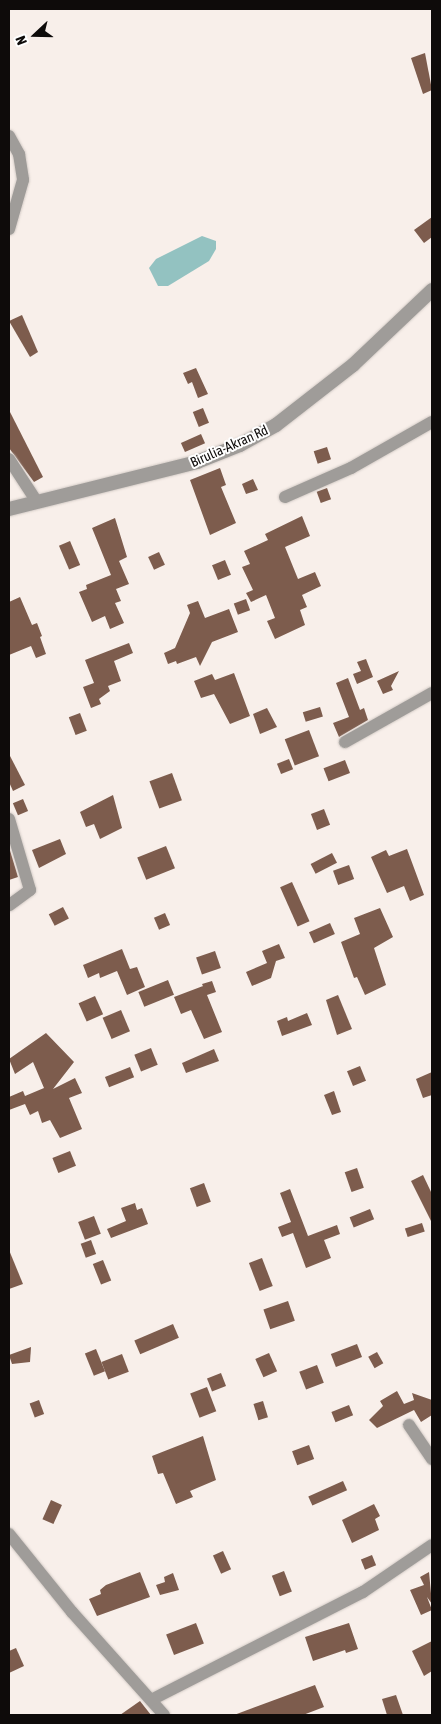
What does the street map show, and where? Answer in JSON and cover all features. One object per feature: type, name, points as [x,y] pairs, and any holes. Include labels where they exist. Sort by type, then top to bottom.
[{"type":"street","points":[[9,136],[19,154],[23,180],[9,229]]},
{"type":"street","name":"Birulia-Akran Rd","points":[[9,509],[197,462],[262,433],[353,365],[432,290]]},
{"type":"street","points":[[285,498],[351,468],[432,422]]},
{"type":"street","points":[[9,459],[37,502]]},
{"type":"street","points":[[345,742],[432,693]]},
{"type":"street","points":[[9,819],[30,890],[9,905]]},
{"type":"street","points":[[409,1425],[432,1459]]},
{"type":"street","points":[[9,1534],[72,1612],[164,1715]]},
{"type":"street","points":[[151,1700],[363,1592],[432,1544]]},
{"type":"water","points":[[202,236],[216,241],[216,249],[209,261],[168,286],[158,286],[149,268],[156,259]]},
{"type":"building","points":[[425,53],[432,90],[423,94],[411,58]]},
{"type":"building","points":[[432,217],[432,237],[424,243],[414,230]]},
{"type":"building","points":[[22,315],[38,352],[30,357],[9,321]]},
{"type":"building","points":[[196,368],[208,394],[198,398],[192,382],[188,384],[183,373]]},
{"type":"building","points":[[203,408],[209,423],[199,427],[193,412]]},
{"type":"building","points":[[9,410],[43,477],[34,482],[9,448]]},
{"type":"building","points":[[201,434],[205,443],[185,452],[181,443]]},
{"type":"building","points":[[327,447],[331,459],[318,464],[314,451]]},
{"type":"building","points":[[220,468],[226,485],[221,487],[236,523],[210,535],[190,480]]},
{"type":"building","points":[[253,479],[258,490],[246,494],[242,484]]},
{"type":"building","points":[[327,488],[331,499],[321,503],[317,492]]},
{"type":"building","points":[[302,516],[310,536],[285,547],[298,579],[315,572],[321,586],[302,595],[307,607],[300,610],[305,625],[275,639],[267,621],[275,618],[266,595],[251,602],[246,593],[253,590],[242,567],[250,564],[244,551],[268,540],[265,534]]},
{"type":"building","points":[[115,518],[127,557],[119,561],[129,584],[116,589],[121,601],[115,603],[124,623],[110,629],[105,616],[92,622],[79,592],[87,589],[86,585],[111,575],[92,528]]},
{"type":"building","points":[[70,541],[80,565],[69,570],[59,546]]},
{"type":"building","points":[[159,552],[165,565],[154,570],[148,557]]},
{"type":"building","points":[[225,560],[231,575],[218,580],[212,565]]},
{"type":"building","points":[[20,597],[32,625],[37,623],[42,636],[40,637],[46,654],[36,658],[31,646],[9,655],[9,602]]},
{"type":"building","points":[[246,599],[250,610],[238,615],[234,603]]},
{"type":"building","points":[[198,601],[205,618],[229,609],[238,632],[212,642],[200,666],[196,657],[177,664],[176,661],[168,664],[164,653],[175,648],[190,613],[187,605]]},
{"type":"building","points":[[129,643],[133,653],[114,661],[121,681],[108,686],[110,691],[99,699],[101,704],[91,708],[83,687],[94,683],[85,660]]},
{"type":"building","points":[[366,659],[373,677],[357,684],[353,674],[361,671],[357,662]]},
{"type":"building","points":[[399,671],[391,686],[393,690],[383,694],[377,681]]},
{"type":"building","points":[[234,673],[250,716],[230,724],[214,694],[201,698],[194,681],[212,674],[215,680]]},
{"type":"building","points":[[348,678],[360,710],[364,708],[368,720],[339,737],[333,723],[349,717],[336,683]]},
{"type":"building","points":[[320,707],[323,717],[306,722],[303,712]]},
{"type":"building","points":[[267,708],[277,727],[260,734],[253,714]]},
{"type":"building","points":[[80,713],[87,731],[76,735],[69,717]]},
{"type":"building","points":[[309,730],[319,756],[295,765],[285,739]]},
{"type":"building","points":[[9,754],[25,785],[13,791],[9,782]]},
{"type":"building","points":[[289,759],[293,769],[281,774],[277,764]]},
{"type":"building","points":[[345,760],[350,773],[329,781],[324,768]]},
{"type":"building","points":[[172,773],[182,800],[159,808],[149,781]]},
{"type":"building","points":[[113,795],[122,828],[100,839],[94,824],[86,827],[80,812]]},
{"type":"building","points":[[23,799],[28,811],[18,815],[13,803]]},
{"type":"building","points":[[324,809],[330,825],[317,830],[311,814]]},
{"type":"building","points":[[60,839],[66,854],[39,868],[32,850]]},
{"type":"building","points":[[166,846],[175,868],[146,880],[137,858]]},
{"type":"building","points":[[9,847],[18,877],[9,880]]},
{"type":"building","points":[[407,849],[424,895],[410,901],[404,886],[387,893],[371,857],[386,850],[389,856]]},
{"type":"building","points":[[332,853],[337,863],[316,874],[311,864]]},
{"type":"building","points":[[349,865],[354,879],[338,885],[333,871]]},
{"type":"building","points":[[292,882],[309,921],[298,927],[280,887]]},
{"type":"building","points":[[63,907],[69,919],[55,926],[49,914]]},
{"type":"building","points":[[380,908],[393,937],[374,948],[386,985],[365,995],[357,977],[354,978],[341,942],[360,934],[354,918]]},
{"type":"building","points":[[165,913],[170,925],[159,930],[154,918]]},
{"type":"building","points":[[330,923],[335,934],[314,943],[309,932]]},
{"type":"building","points":[[279,944],[285,958],[276,961],[271,978],[252,986],[246,972],[267,963],[262,951]]},
{"type":"building","points":[[122,949],[130,969],[137,967],[145,987],[127,995],[117,971],[100,978],[99,973],[88,978],[83,965]]},
{"type":"building","points":[[215,951],[221,968],[202,975],[196,958]]},
{"type":"building","points":[[168,980],[174,995],[144,1007],[138,992]]},
{"type":"building","points":[[212,981],[216,992],[207,995],[222,1032],[204,1039],[191,1010],[181,1014],[174,997],[203,986],[202,984]]},
{"type":"building","points":[[338,995],[352,1029],[337,1035],[326,1000]]},
{"type":"building","points":[[95,996],[103,1014],[87,1022],[79,1003]]},
{"type":"building","points":[[121,1010],[130,1031],[112,1039],[103,1018]]},
{"type":"building","points":[[307,1013],[312,1025],[282,1036],[277,1021],[287,1017],[288,1021]]},
{"type":"building","points":[[46,1033],[74,1062],[53,1089],[75,1078],[82,1093],[69,1098],[82,1129],[60,1138],[50,1120],[42,1123],[38,1111],[30,1115],[25,1104],[9,1110],[9,1097],[23,1091],[25,1096],[44,1088],[33,1062],[15,1074],[9,1059]]},
{"type":"building","points":[[151,1048],[158,1065],[141,1071],[134,1055]]},
{"type":"building","points":[[214,1049],[219,1061],[186,1073],[182,1063]]},
{"type":"building","points":[[360,1066],[366,1081],[353,1086],[347,1071]]},
{"type":"building","points":[[130,1067],[134,1077],[109,1087],[105,1077]]},
{"type":"building","points":[[432,1072],[432,1095],[423,1098],[416,1079]]},
{"type":"building","points":[[334,1091],[341,1112],[332,1115],[324,1095]]},
{"type":"building","points":[[70,1151],[76,1166],[58,1173],[52,1158]]},
{"type":"building","points":[[357,1168],[364,1188],[352,1192],[345,1172]]},
{"type":"building","points":[[423,1175],[432,1194],[432,1223],[411,1181]]},
{"type":"building","points":[[204,1183],[211,1202],[197,1207],[190,1188]]},
{"type":"building","points":[[290,1189],[308,1236],[337,1225],[340,1234],[324,1240],[331,1258],[306,1268],[293,1233],[282,1237],[278,1227],[291,1222],[280,1193]]},
{"type":"building","points":[[135,1203],[137,1210],[142,1208],[148,1224],[111,1238],[107,1229],[126,1221],[121,1208]]},
{"type":"building","points":[[370,1209],[374,1219],[354,1227],[350,1217]]},
{"type":"building","points":[[94,1216],[101,1234],[85,1240],[78,1222]]},
{"type":"building","points":[[422,1223],[425,1232],[408,1237],[405,1229]]},
{"type":"building","points":[[91,1240],[96,1254],[86,1258],[81,1244]]},
{"type":"building","points":[[9,1250],[23,1284],[9,1289]]},
{"type":"building","points":[[262,1258],[273,1286],[260,1291],[249,1263]]},
{"type":"building","points":[[103,1260],[111,1280],[101,1285],[93,1264]]},
{"type":"building","points":[[288,1301],[295,1321],[270,1329],[263,1309]]},
{"type":"building","points":[[173,1324],[179,1338],[140,1354],[134,1340]]},
{"type":"building","points":[[357,1344],[362,1357],[336,1367],[331,1354]]},
{"type":"building","points":[[31,1347],[30,1362],[12,1364],[9,1355]]},
{"type":"building","points":[[96,1349],[105,1371],[94,1376],[85,1353]]},
{"type":"building","points":[[377,1352],[383,1363],[375,1368],[368,1357]]},
{"type":"building","points":[[269,1353],[277,1371],[263,1377],[255,1359]]},
{"type":"building","points":[[122,1354],[129,1372],[108,1380],[101,1362]]},
{"type":"building","points":[[317,1365],[324,1383],[306,1390],[299,1372]]},
{"type":"building","points":[[221,1373],[226,1386],[212,1391],[207,1378]]},
{"type":"building","points":[[207,1387],[216,1411],[200,1418],[190,1393]]},
{"type":"building","points":[[397,1391],[404,1404],[414,1400],[412,1393],[432,1400],[432,1415],[421,1422],[414,1410],[377,1428],[369,1420],[383,1406],[380,1401]]},
{"type":"building","points":[[39,1400],[44,1414],[35,1418],[30,1403]]},
{"type":"building","points":[[263,1401],[268,1417],[258,1420],[253,1404]]},
{"type":"building","points":[[349,1405],[353,1415],[336,1422],[331,1412]]},
{"type":"building","points":[[203,1436],[216,1480],[190,1491],[193,1497],[176,1504],[163,1473],[158,1474],[152,1456]]},
{"type":"building","points":[[309,1445],[314,1459],[297,1465],[292,1451]]},
{"type":"building","points":[[343,1481],[347,1490],[312,1506],[308,1496]]},
{"type":"building","points":[[51,1500],[62,1505],[53,1524],[42,1519]]},
{"type":"building","points":[[374,1504],[380,1516],[375,1519],[379,1530],[352,1543],[342,1520]]},
{"type":"building","points":[[223,1551],[231,1569],[221,1574],[213,1555]]},
{"type":"building","points":[[372,1555],[376,1565],[365,1570],[361,1559]]},
{"type":"building","points":[[284,1571],[292,1592],[280,1596],[272,1576]]},
{"type":"building","points":[[140,1572],[150,1597],[97,1616],[89,1599],[101,1594],[100,1590],[106,1585]]},
{"type":"building","points":[[429,1572],[432,1604],[427,1597],[432,1610],[421,1615],[410,1590],[424,1585],[420,1577]]},
{"type":"building","points":[[173,1573],[179,1590],[160,1595],[156,1585],[165,1582],[164,1577]]},
{"type":"building","points":[[196,1623],[204,1644],[174,1655],[166,1634]]},
{"type":"building","points":[[349,1623],[358,1649],[346,1653],[345,1650],[313,1661],[305,1637]]},
{"type":"building","points":[[432,1641],[432,1671],[424,1676],[412,1651]]},
{"type":"building","points":[[16,1648],[24,1666],[9,1673],[9,1651]]},
{"type":"building","points":[[315,1685],[324,1707],[303,1715],[234,1715]]},
{"type":"building","points":[[396,1695],[403,1715],[387,1715],[382,1699]]},
{"type":"building","points":[[140,1701],[151,1715],[120,1715]]}]
